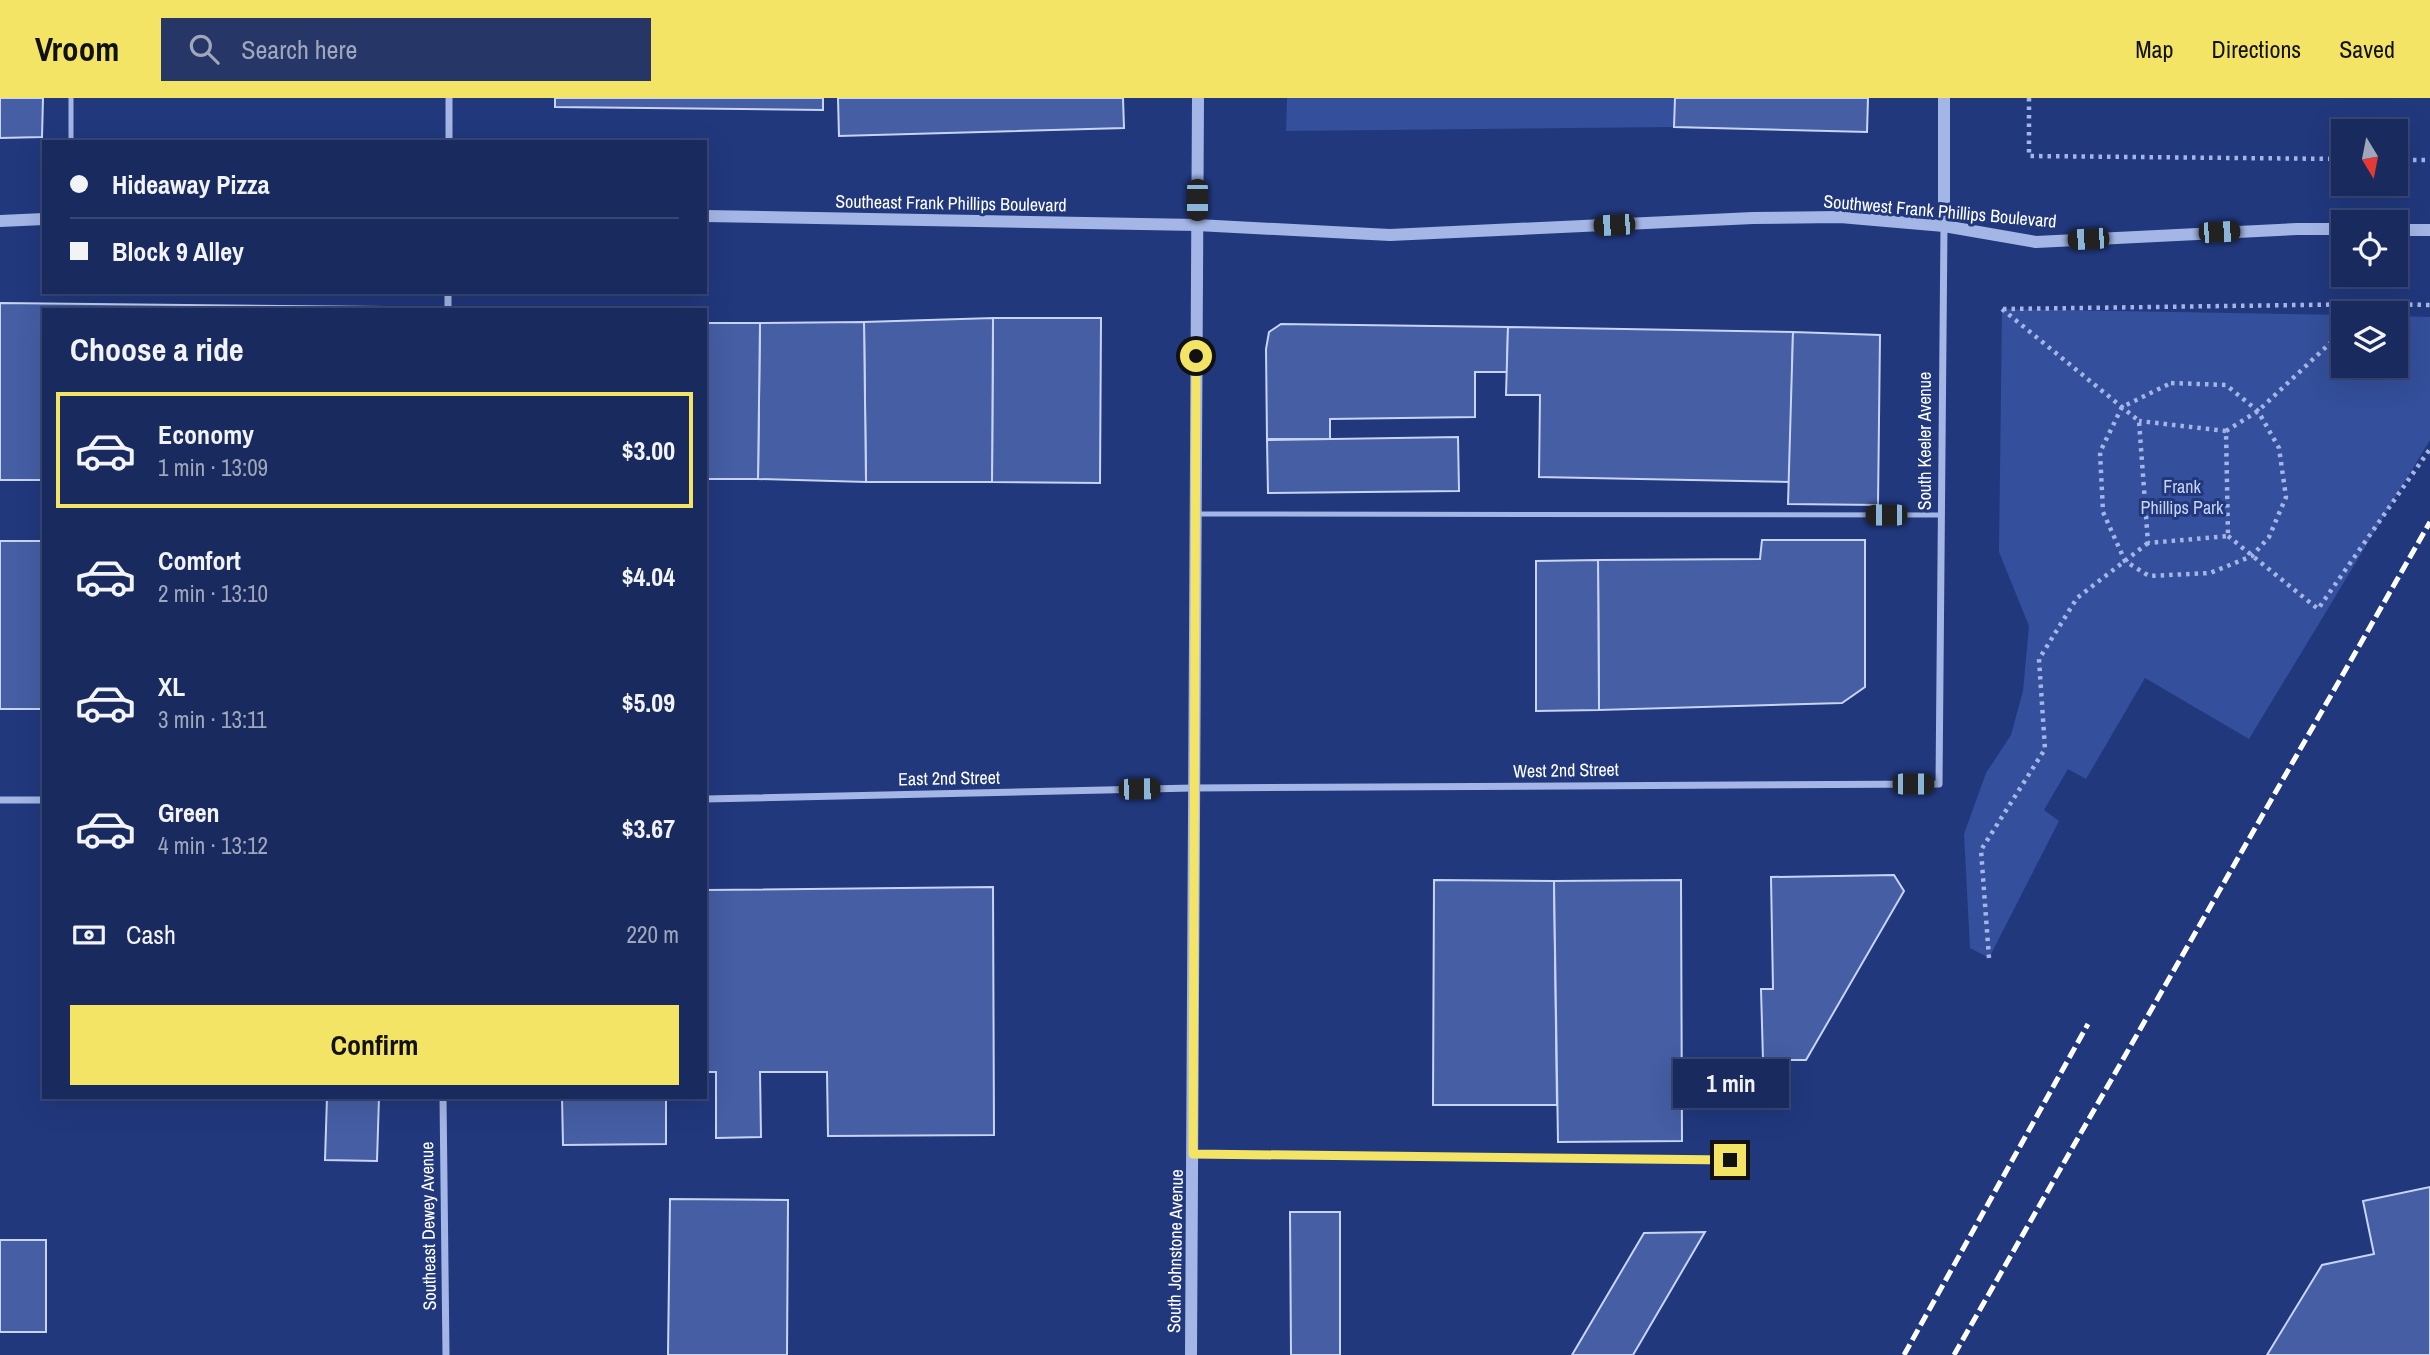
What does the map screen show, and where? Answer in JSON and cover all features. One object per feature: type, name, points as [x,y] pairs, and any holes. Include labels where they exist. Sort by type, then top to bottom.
[{"type":"street","points":[[449,98],[449,140]]},
{"type":"street","name":"South Johnstone Avenue","points":[[1191,1355],[1198,98]]},
{"type":"street","name":"South Keeler Avenue","points":[[1939,784],[1944,98]]},
{"type":"street","name":"Southeast Frank Phillips Boulevard","points":[[707,216],[1197,225]]},
{"type":"street","name":"Southwest Frank Phillips Boulevard","points":[[1197,225],[1390,235],[1840,217],[1944,226],[2036,242],[2331,229]]},
{"type":"street","points":[[0,221],[42,219]]},
{"type":"street","points":[[2408,230],[2430,230]]},
{"type":"street","name":"West 2nd Street","points":[[1193,788],[1939,784]]},
{"type":"street","name":"East 2nd Street","points":[[707,799],[1193,788]]},
{"type":"street","points":[[0,800],[42,800]]},
{"type":"street","name":"Southeast Dewey Avenue","points":[[443,1099],[446,1355]]},
{"type":"lane","points":[[71,98],[71,140]]},
{"type":"lane","points":[[1194,514],[1941,515]]},
{"type":"lane","points":[[1193,1154],[1746,1161]]},
{"type":"path","points":[[2029,98],[2029,156],[2331,159]]},
{"type":"path","points":[[2408,160],[2430,160]]},
{"type":"path","points":[[2331,304],[2002,309],[2139,421],[2226,431],[2258,411],[2331,342]]},
{"type":"path","points":[[2408,304],[2430,305]]},
{"type":"path","points":[[2171,383],[2226,385],[2258,411],[2279,448],[2286,497],[2269,537],[2252,556],[2210,573],[2149,576],[2125,561],[2103,512],[2100,452],[2122,407],[2171,383]]},
{"type":"path","points":[[2139,421],[2148,543]]},
{"type":"path","points":[[2226,431],[2228,536]]},
{"type":"path","points":[[1989,958],[1981,850],[2045,749],[2039,659],[2077,598],[2148,543],[2228,536],[2318,609],[2430,449]]},
{"type":"green space","points":[[1287,98],[1675,98],[1674,127],[1286,131]]},
{"type":"green space","name":"Frank Phillips Park","points":[[2002,309],[2331,315],[2331,378],[2408,378],[2408,316],[2430,317],[2430,440],[2249,739],[2145,678],[2086,779],[2068,769],[2044,810],[2059,821],[1989,958],[1970,948],[1964,834],[1986,773],[2011,735],[2023,691],[2029,626],[1999,552]]},
{"type":"building","points":[[0,98],[43,98],[42,137],[0,138]]},
{"type":"building","points":[[555,98],[823,98],[823,110],[555,107]]},
{"type":"building","points":[[838,98],[1123,98],[1124,128],[839,136]]},
{"type":"building","points":[[1675,98],[1868,98],[1867,132],[1674,127]]},
{"type":"building","points":[[0,303],[383,307],[42,308],[42,480],[0,480]]},
{"type":"building","points":[[993,318],[1101,318],[1100,483],[992,482]]},
{"type":"building","points":[[993,318],[992,482],[866,482],[864,322]]},
{"type":"building","points":[[864,322],[866,482],[758,479],[760,323]]},
{"type":"building","points":[[707,323],[760,323],[758,479],[707,479]]},
{"type":"building","points":[[1281,324],[1508,327],[1507,372],[1475,372],[1475,417],[1330,419],[1330,439],[1267,439],[1266,349],[1269,332]]},
{"type":"building","points":[[1508,327],[1793,332],[1790,482],[1539,477],[1540,395],[1506,395]]},
{"type":"building","points":[[1793,332],[1880,335],[1878,505],[1788,504]]},
{"type":"building","points":[[1458,437],[1459,491],[1268,493],[1267,440]]},
{"type":"building","points":[[1762,540],[1865,540],[1865,687],[1842,703],[1599,710],[1598,560],[1760,559]]},
{"type":"building","points":[[0,541],[42,541],[42,709],[0,709]]},
{"type":"building","points":[[1598,560],[1599,710],[1536,711],[1536,561]]},
{"type":"building","points":[[1894,875],[1904,891],[1806,1060],[1763,1060],[1761,989],[1773,989],[1771,877]]},
{"type":"building","points":[[1434,880],[1554,881],[1557,1105],[1433,1105]]},
{"type":"building","points":[[1681,880],[1682,1141],[1558,1142],[1554,881]]},
{"type":"building","points":[[993,887],[994,1135],[828,1136],[827,1072],[760,1072],[761,1137],[716,1138],[716,1072],[707,1072],[707,890]]},
{"type":"building","points":[[327,1099],[379,1099],[377,1161],[325,1160]]},
{"type":"building","points":[[562,1099],[666,1099],[666,1144],[563,1145]]},
{"type":"building","points":[[2430,1187],[2430,1355],[2267,1355],[2322,1265],[2374,1254],[2363,1201]]},
{"type":"building","points":[[670,1199],[788,1200],[787,1355],[668,1355]]},
{"type":"building","points":[[1290,1212],[1340,1212],[1340,1355],[1291,1355]]},
{"type":"building","points":[[1705,1232],[1633,1355],[1572,1355],[1644,1233]]},
{"type":"building","points":[[0,1240],[46,1240],[46,1332],[0,1332]]},
{"type":"railway","points":[[1954,1355],[2430,522]]},
{"type":"railway","points":[[1904,1355],[2088,1024]]},
{"type":"route","points":[[1196,356],[1193,1154],[1730,1160]]}]
